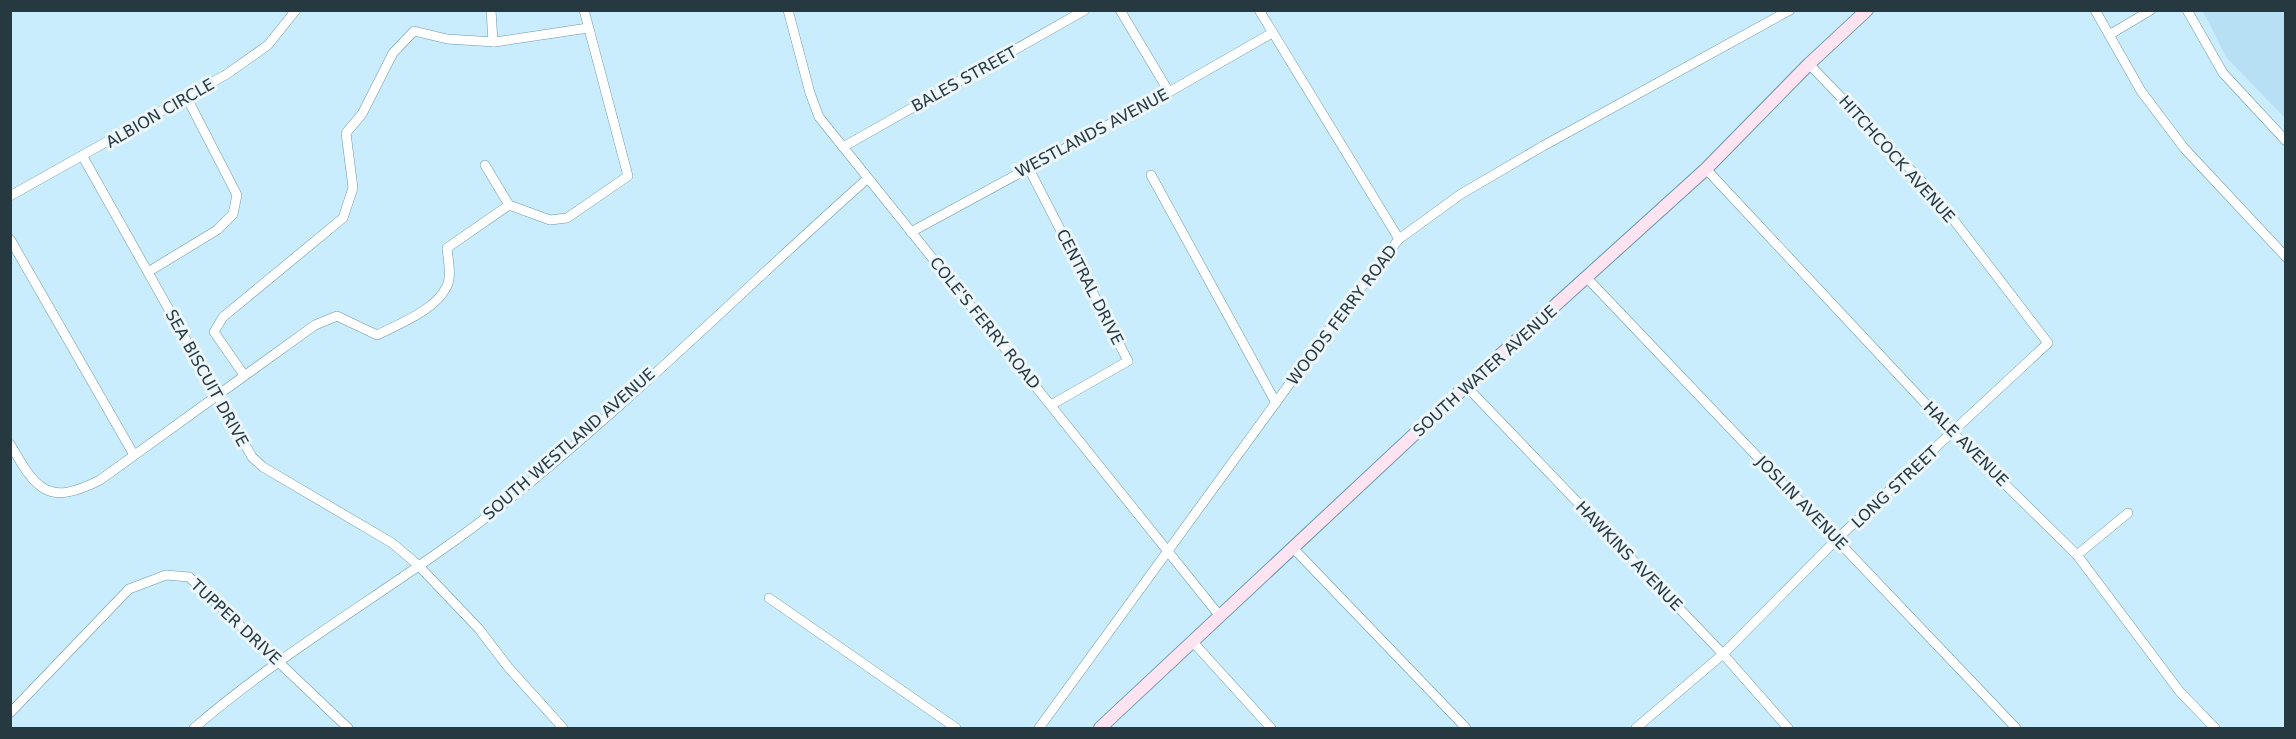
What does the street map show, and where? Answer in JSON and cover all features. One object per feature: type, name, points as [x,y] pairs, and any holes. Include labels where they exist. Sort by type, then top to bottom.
[{"type":"main road","name":"SOUTH WATER AVENUE","points":[[1100,729],[1219,615],[1466,386],[1706,169],[1809,64],[1867,10]]},
{"type":"street","name":"ALBION CIRCLE","points":[[10,196],[187,98],[268,45],[296,10]]},
{"type":"street","points":[[491,10],[494,42]]},
{"type":"street","points":[[10,444],[32,481],[52,492],[76,492],[100,480],[315,325],[337,316],[377,335],[423,312],[447,287],[449,276],[447,248],[509,206],[514,205],[550,220],[567,219],[628,176],[584,10]]},
{"type":"street","name":"COLE'S FERRY ROAD","points":[[788,10],[810,93],[819,117],[867,180],[1168,549],[1219,615]]},
{"type":"street","name":"BALES STREET","points":[[843,147],[1085,10]]},
{"type":"street","points":[[1120,10],[1169,92]]},
{"type":"street","points":[[1259,10],[1399,239]]},
{"type":"street","name":"WOODS FERRY ROAD","points":[[1039,729],[1168,549],[1399,239],[1461,194],[1524,157],[1790,10]]},
{"type":"street","points":[[2095,10],[2141,91],[2184,148],[2286,257]]},
{"type":"street","points":[[2109,35],[2151,10]]},
{"type":"street","points":[[2187,10],[2223,73],[2286,141]]},
{"type":"street","points":[[244,375],[214,332],[223,316],[343,218],[353,188],[346,133],[362,114],[393,53],[414,31],[447,39],[494,42],[588,28]]},
{"type":"street","name":"WESTLANDS AVENUE","points":[[911,232],[1169,92],[1272,33]]},
{"type":"street","name":"HITCHCOCK AVENUE","points":[[1809,64],[1933,193],[2048,343]]},
{"type":"street","points":[[148,272],[217,230],[233,214],[237,195],[187,98]]},
{"type":"street","name":"SEA BISCUIT DRIVE","points":[[83,157],[252,457],[263,467],[392,543],[418,564],[479,629],[501,659],[562,729]]},
{"type":"street","points":[[484,165],[509,206]]},
{"type":"street","name":"CENTRAL DRIVE","points":[[1028,167],[1128,361],[1050,405]]},
{"type":"street","name":"HALE AVENUE","points":[[1706,169],[1953,433],[2077,555],[2180,692],[2215,729]]},
{"type":"street","points":[[1151,175],[1276,403]]},
{"type":"street","name":"SOUTH WESTLAND AVENUE","points":[[194,729],[278,660],[487,516],[543,472],[867,180]]},
{"type":"street","points":[[10,239],[134,455]]},
{"type":"street","name":"JOSLIN AVENUE","points":[[1587,278],[2016,729]]},
{"type":"street","name":"LONG STREET","points":[[1636,729],[1723,654],[1837,539],[2048,343]]},
{"type":"street","name":"HAWKINS AVENUE","points":[[1466,386],[1723,654],[1788,729]]},
{"type":"street","points":[[2077,555],[2128,513]]},
{"type":"street","points":[[1293,548],[1466,729]]},
{"type":"street","name":"TUPPER DRIVE","points":[[10,713],[129,589],[166,575],[189,577],[348,729]]},
{"type":"street","points":[[769,598],[956,729]]},
{"type":"street","points":[[1192,641],[1271,729]]},
{"type":"shaded area","points":[[2203,11],[2285,11],[2285,118],[2226,57]]}]
